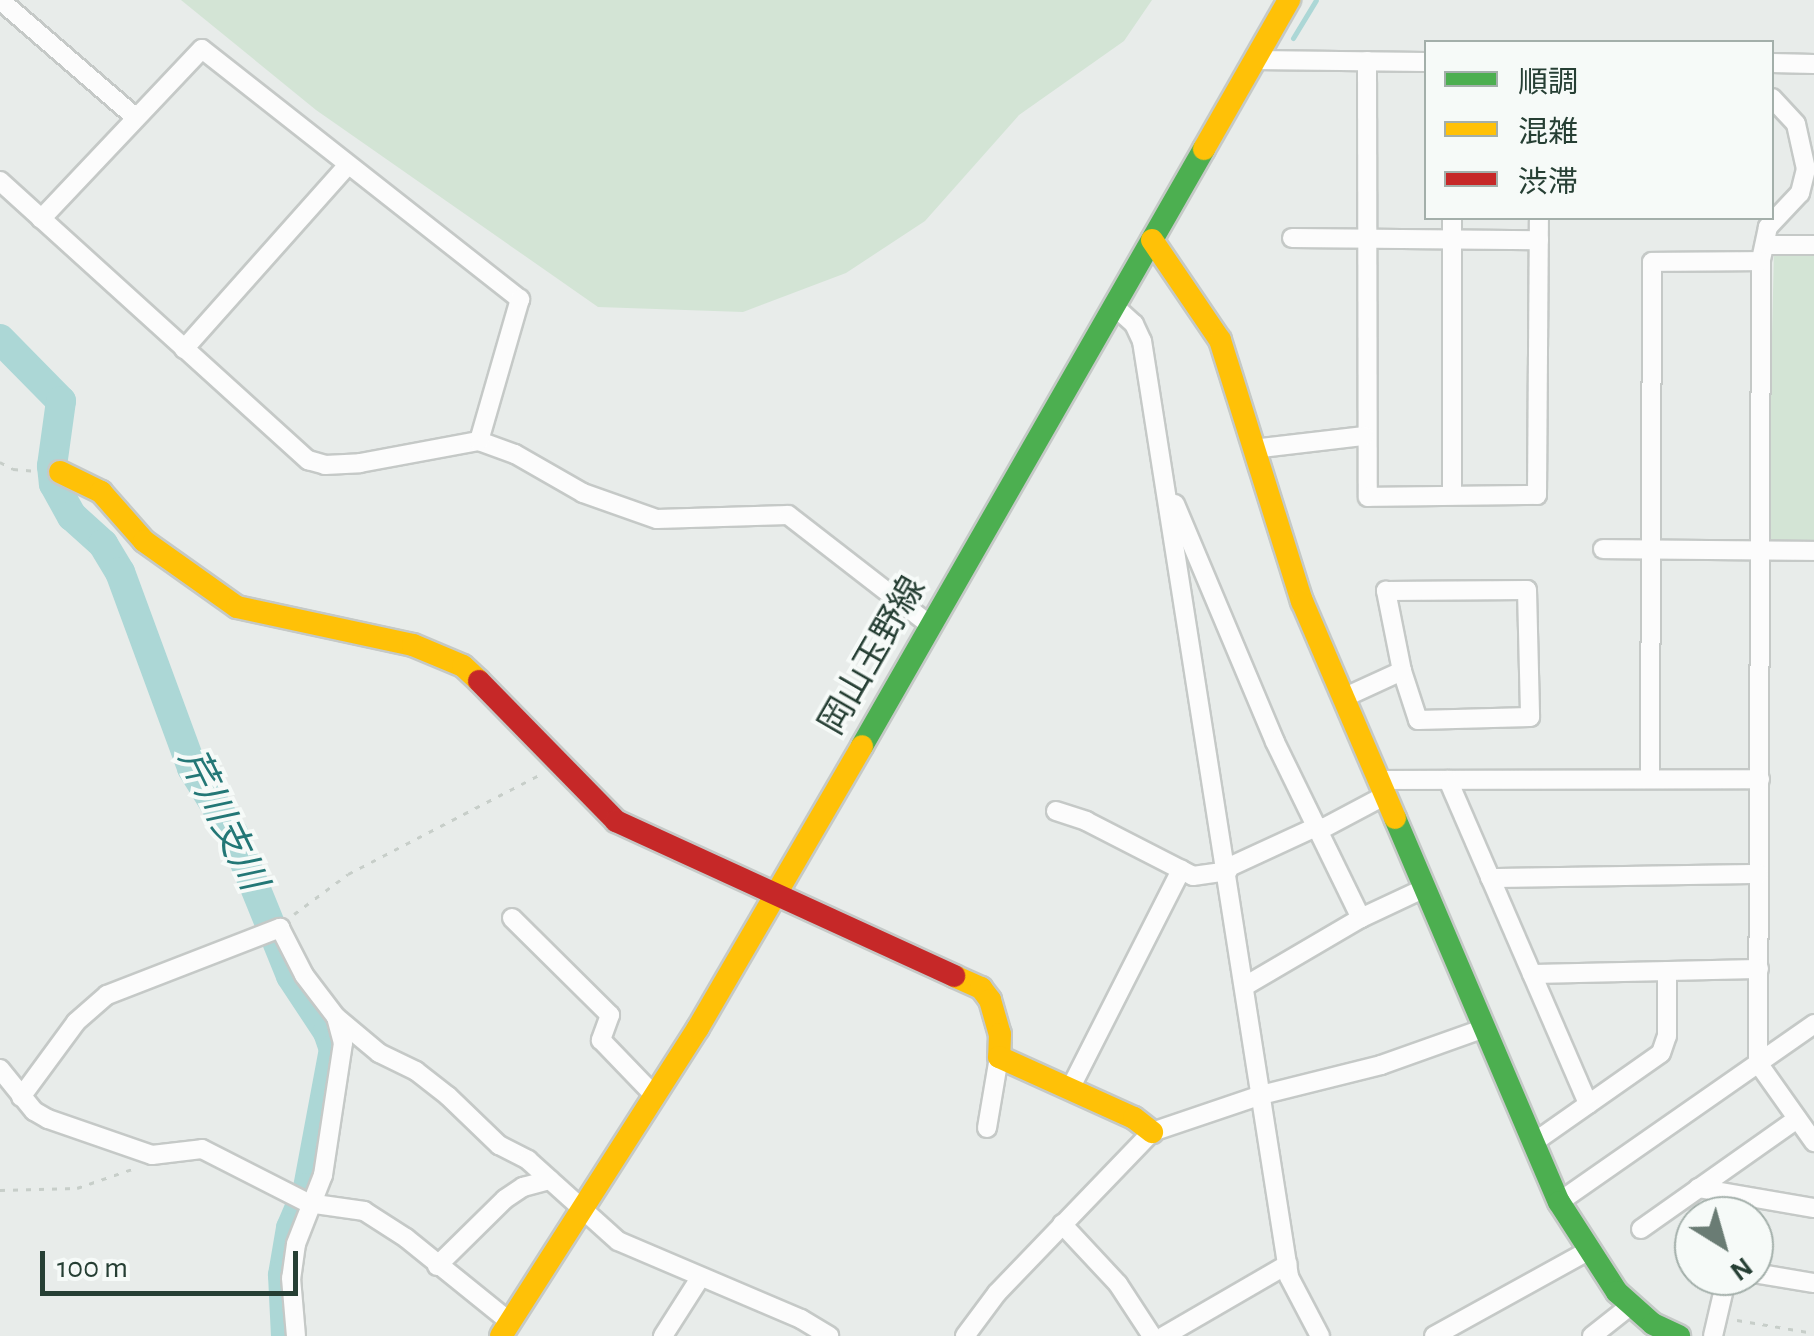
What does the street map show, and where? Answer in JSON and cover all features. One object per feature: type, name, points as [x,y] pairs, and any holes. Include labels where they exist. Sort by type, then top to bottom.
[{"type":"street","points":[[0,0],[136,118]]},
{"type":"street","name":"岡山玉野線","points":[[505,1329],[775,897],[1289,0]]},
{"type":"street","points":[[40,218],[202,49],[520,299],[479,441]]},
{"type":"street","points":[[1254,60],[1424,62]]},
{"type":"street","points":[[1367,61],[1364,436],[1368,497],[1537,495],[1539,220]]},
{"type":"street","points":[[1774,64],[1814,64]]},
{"type":"street","points":[[1774,100],[1805,124],[1806,169],[1800,193],[1768,227],[1764,253],[1758,1062],[1814,1142]]},
{"type":"street","points":[[184,349],[348,165]]},
{"type":"street","points":[[0,181],[308,460],[326,465],[360,463],[479,441],[515,454],[584,494],[658,519],[788,515],[931,626]]},
{"type":"street","points":[[1452,220],[1452,495]]},
{"type":"street","points":[[1292,238],[1539,240]]},
{"type":"street","points":[[1152,240],[1211,322],[1302,601],[1482,1030],[1559,1202],[1588,1251],[1630,1306],[1653,1324],[1679,1336]]},
{"type":"street","points":[[1650,779],[1652,262],[1814,245]]},
{"type":"street","points":[[1114,306],[1134,324],[1142,341],[1289,1277],[1320,1336]]},
{"type":"street","points":[[1253,449],[1364,436]]},
{"type":"street","points":[[52,472],[102,492],[144,541],[236,607],[413,645],[452,660],[487,686],[616,821],[980,988],[990,1000],[1000,1034],[987,1128]]},
{"type":"street","points":[[1168,490],[1275,742],[1361,918]]},
{"type":"street","points":[[1603,549],[1814,551]]},
{"type":"street","points":[[1527,590],[1530,717],[1418,720],[1402,672],[1386,591],[1527,590]]},
{"type":"street","points":[[1343,698],[1402,672]]},
{"type":"street","points":[[1056,811],[1086,821],[1181,870],[1208,876],[1319,828],[1380,788],[1448,780],[1760,779]]},
{"type":"street","points":[[1448,780],[1588,1104]]},
{"type":"street","points":[[1070,1088],[1181,870]]},
{"type":"street","points":[[1490,878],[1759,874]]},
{"type":"street","points":[[1246,986],[1361,918],[1423,889]]},
{"type":"street","points":[[512,918],[610,1015],[601,1040],[654,1095]]},
{"type":"street","points":[[21,1098],[76,1022],[107,995],[272,932],[336,1017],[379,1052],[416,1071],[498,1145],[528,1160],[618,1241],[801,1320],[829,1336]]},
{"type":"street","points":[[1532,974],[1759,969]]},
{"type":"street","points":[[1533,1143],[1661,1053],[1667,1036],[1668,971]]},
{"type":"street","points":[[296,1336],[291,1278],[296,1244],[324,1176],[342,1058],[336,1017]]},
{"type":"street","points":[[1559,1202],[1814,1024]]},
{"type":"street","points":[[965,1336],[997,1293],[1152,1132],[1261,1095],[1381,1065],[1482,1030]]},
{"type":"street","points":[[999,1058],[1070,1088],[1152,1132]]},
{"type":"street","points":[[0,1069],[21,1098],[48,1119],[152,1155],[202,1149],[311,1204],[364,1211],[406,1238],[505,1329]]},
{"type":"street","points":[[1641,1229],[1797,1118]]},
{"type":"street","points":[[438,1266],[505,1199],[523,1187],[550,1180]]},
{"type":"street","points":[[1698,1188],[1814,1208]]},
{"type":"street","points":[[1062,1224],[1118,1284],[1152,1336]]},
{"type":"street","points":[[1434,1336],[1588,1251]]},
{"type":"street","points":[[1164,1336],[1288,1264]]},
{"type":"street","points":[[1774,1276],[1814,1282]]},
{"type":"street","points":[[663,1336],[700,1278]]},
{"type":"street","points":[[1715,1327],[1722,1296]]},
{"type":"street","points":[[1592,1336],[1630,1306]]},
{"type":"path","points":[[0,462],[12,469],[52,472]]},
{"type":"path","points":[[272,932],[348,874],[561,762]]},
{"type":"path","points":[[0,1190],[77,1188],[106,1181],[152,1155]]},
{"type":"path","points":[[1715,1327],[1814,1333]]},
{"type":"green space","points":[[181,0],[1152,0],[1124,41],[1019,115],[925,221],[846,273],[743,312],[598,307],[316,110]]},
{"type":"green space","points":[[1774,251],[1814,252],[1814,546],[1767,545]]},
{"type":"waterway","points":[[1293,38],[1316,0]]},
{"type":"waterway","name":"芹川支川","points":[[0,339],[61,401],[52,466],[54,484],[72,516],[103,544],[120,572],[192,768],[233,833],[291,976],[328,1032],[334,1049],[308,1188],[291,1228],[283,1275],[286,1336]]},
{"type":"traffic: fast","points":[[862,746],[1204,149]]},
{"type":"traffic: fast","points":[[1395,818],[1559,1202],[1617,1292],[1653,1324],[1679,1336]]},
{"type":"traffic: slow","points":[[1204,149],[1289,0]]},
{"type":"traffic: slow","points":[[1152,240],[1220,340],[1302,601],[1395,818]]},
{"type":"traffic: slow","points":[[60,472],[101,492],[144,541],[237,607],[413,645],[463,666],[479,681]]},
{"type":"traffic: slow","points":[[501,1336],[698,1028],[862,746]]},
{"type":"traffic: slow","points":[[954,976],[981,988],[990,1000],[1000,1034],[999,1057],[1134,1118],[1152,1132]]},
{"type":"traffic: jam","points":[[479,681],[616,821],[954,976]]}]
